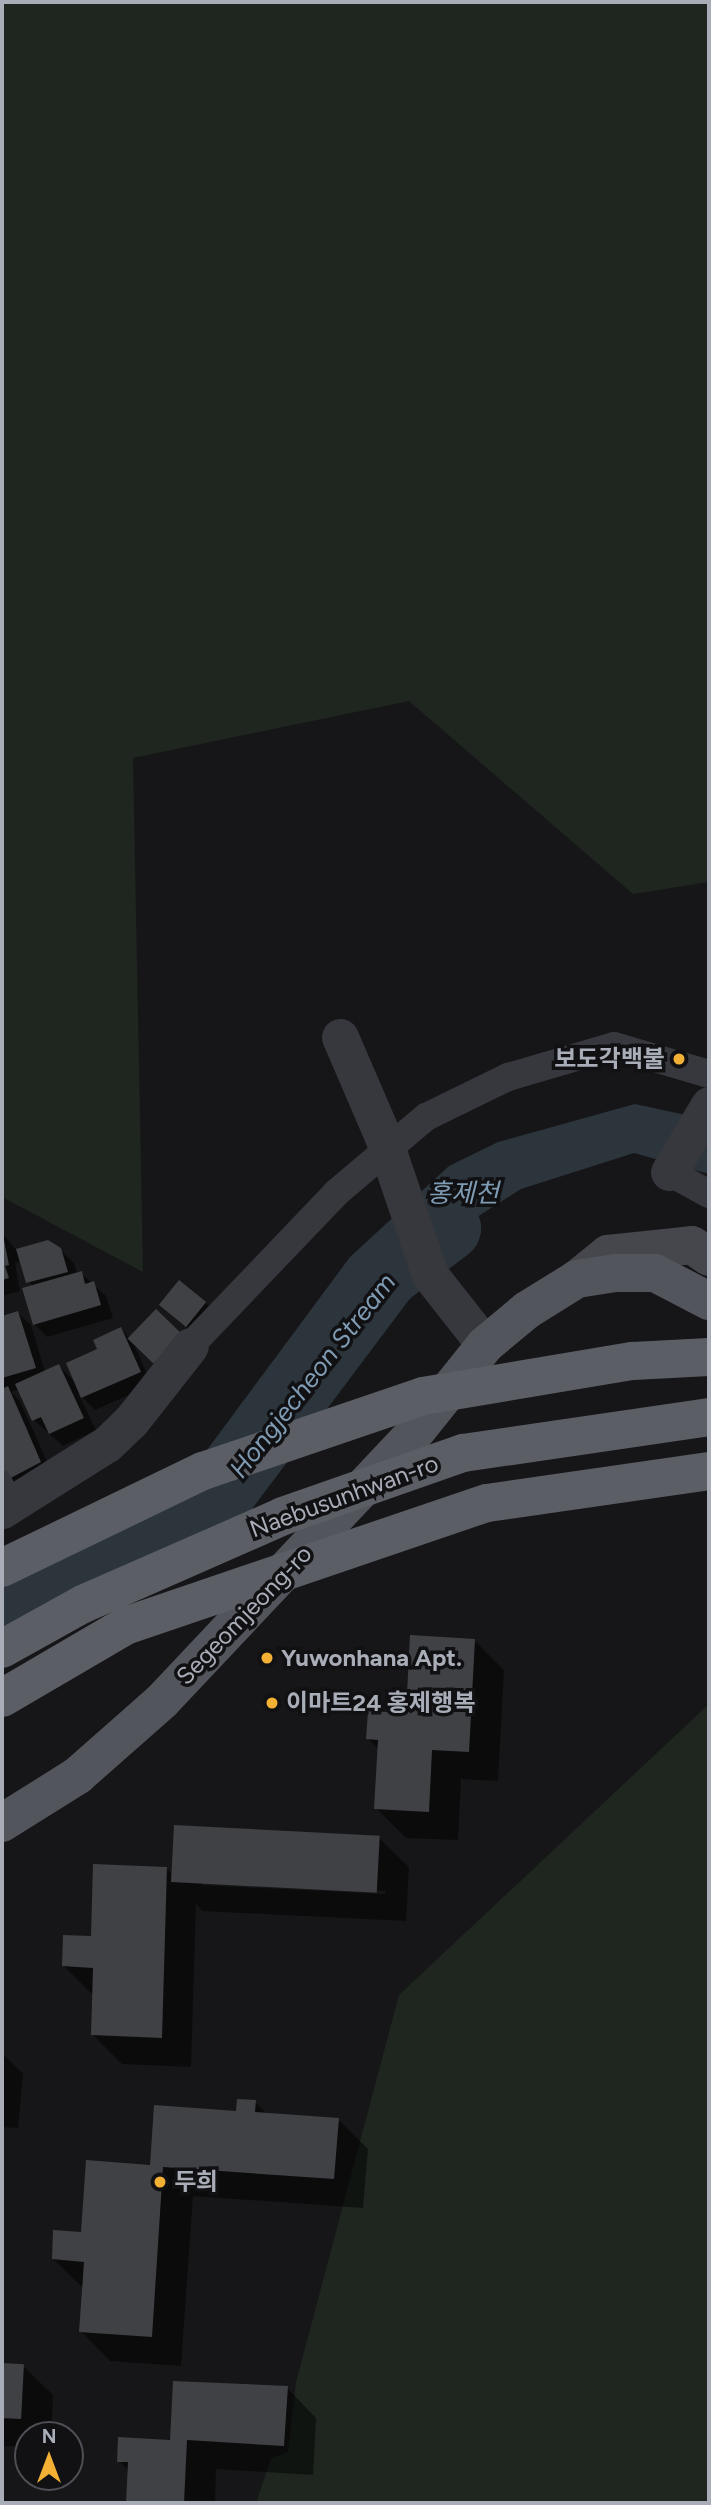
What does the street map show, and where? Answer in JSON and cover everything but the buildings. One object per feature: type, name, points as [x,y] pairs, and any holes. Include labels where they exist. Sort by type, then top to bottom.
[{"type":"highway","points":[[2,1568],[203,1471],[423,1396],[633,1361],[709,1357]]},
{"type":"highway","name":"Naebusunhwan-ro","points":[[2,1649],[83,1604],[283,1516],[463,1452],[709,1417]]},
{"type":"highway","points":[[2,1698],[125,1626],[487,1503],[626,1480],[709,1472]]},
{"type":"main road","points":[[578,1279],[608,1254],[692,1245],[709,1257]]},
{"type":"main road","name":"Segeomjeong-ro","points":[[2,1823],[76,1776],[162,1701],[413,1435],[485,1345],[527,1310],[578,1279],[655,1273],[709,1301]]},
{"type":"street","points":[[340,1037],[383,1137],[430,1275],[485,1345]]},
{"type":"street","points":[[6,1497],[107,1444],[131,1421],[190,1346],[336,1193],[426,1117],[509,1077],[614,1046],[709,1074]]},
{"type":"street","points":[[709,1105],[670,1172],[709,1194]]},
{"type":"shaded area","points":[[2,2],[709,2],[709,882],[633,894],[409,701],[133,758],[143,1272],[2,1197]]},
{"type":"shaded area","points":[[709,1704],[709,2503],[256,2503],[271,2458],[288,2452],[296,2382],[399,1995]]},
{"type":"water","name":"홍제천","points":[[635,1104],[709,1120],[709,1174],[634,1153],[521,1189],[386,1275],[224,1491],[2,1624],[2,1581],[204,1454],[350,1257],[449,1166],[498,1142]]},
{"type":"waterway","name":"Hongjecheon Stream","points":[[2,1624],[224,1491],[386,1275],[448,1228]]},
{"type":"place","name":"보도각백불","points":[[679,1059]]},
{"type":"place","name":"Yuwonhana Apt.","points":[[267,1658]]},
{"type":"place","name":"이마트24 홍제행복","points":[[272,1703]]},
{"type":"place","name":"두희","points":[[160,2182]]}]
